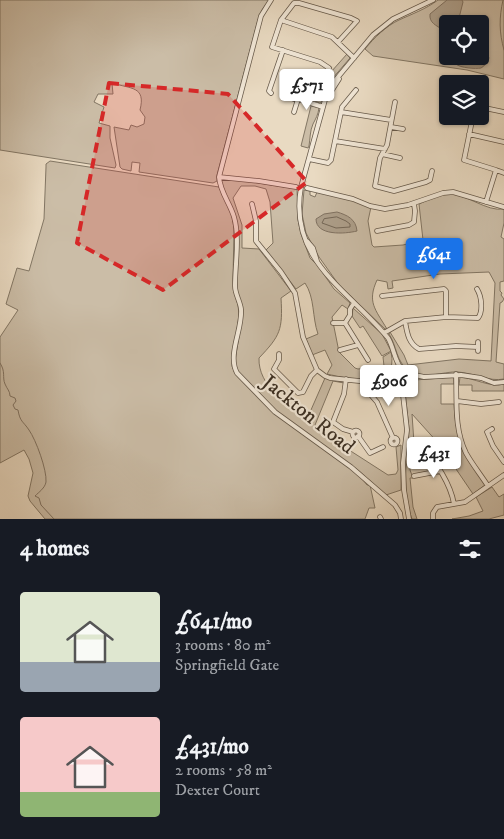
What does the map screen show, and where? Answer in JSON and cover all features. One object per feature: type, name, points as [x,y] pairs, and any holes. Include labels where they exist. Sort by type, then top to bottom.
[{"type":"street","points":[[271,0],[261,16],[219,178],[296,187]]},
{"type":"street","points":[[433,0],[393,19],[367,41],[341,75],[328,88],[301,187],[300,219],[311,255],[339,289],[384,333],[392,344],[395,358],[406,374],[416,377],[456,374],[481,378],[494,383],[504,382]]},
{"type":"street","points":[[309,102],[314,88],[329,68],[320,62],[272,46],[281,20],[294,3],[299,3],[351,18],[357,22],[338,42]]},
{"type":"street","points":[[281,20],[332,37],[354,58]]},
{"type":"street","points":[[272,93],[269,91],[283,50]]},
{"type":"street","points":[[309,160],[330,162],[332,160],[342,107],[356,90]]},
{"type":"street","points":[[294,112],[296,99],[324,105]]},
{"type":"street","points":[[395,102],[375,185],[379,188],[394,191],[430,180],[432,171]]},
{"type":"street","points":[[489,109],[504,112]]},
{"type":"street","points":[[341,112],[391,120]]},
{"type":"street","points":[[471,125],[464,160],[504,173]]},
{"type":"street","points":[[390,127],[403,129]]},
{"type":"street","points":[[469,134],[504,142]]},
{"type":"street","points":[[335,141],[385,149]]},
{"type":"street","points":[[382,154],[400,158]]},
{"type":"street","points":[[486,202],[496,170]]},
{"type":"street","name":"Jackton Road","points":[[219,178],[219,184],[234,217],[236,228],[235,288],[240,304],[241,316],[233,361],[235,370],[275,412],[351,467],[395,505],[401,519]]},
{"type":"street","points":[[288,185],[289,179]]},
{"type":"street","points":[[307,188],[313,192],[353,199],[370,206],[385,209],[414,204],[443,193],[453,192],[504,207]]},
{"type":"street","points":[[252,204],[256,217],[256,241],[295,293],[300,330],[317,370],[324,376],[368,382],[380,380],[398,370],[402,370]]},
{"type":"street","points":[[377,231],[409,225],[414,222],[414,204]]},
{"type":"street","points":[[392,228],[393,233]]},
{"type":"street","points":[[382,296],[391,292],[444,289],[446,291],[446,317]]},
{"type":"street","points":[[384,333],[405,321],[446,317],[479,317],[480,296],[477,289]]},
{"type":"street","points":[[345,323],[354,303]]},
{"type":"street","points":[[405,321],[410,341],[419,349],[478,346]]},
{"type":"street","points":[[333,323],[345,323]]},
{"type":"street","points":[[345,323],[364,357],[368,360]]},
{"type":"street","points":[[340,350],[358,345]]},
{"type":"street","points":[[279,354],[281,360],[274,369],[293,389],[300,393],[303,392],[310,376],[317,370]]},
{"type":"street","points":[[395,358],[392,378],[403,396]]},
{"type":"street","points":[[406,374],[403,396],[407,430],[403,464],[409,519]]},
{"type":"street","points":[[456,374],[457,423],[465,451],[488,486]]},
{"type":"street","points":[[380,380],[402,384],[416,377]]},
{"type":"street","points":[[346,379],[346,390],[333,422],[343,429],[353,432],[354,436],[358,436],[368,452],[372,454],[379,453],[383,447]]},
{"type":"street","points":[[368,382],[370,394],[377,402],[393,438]]},
{"type":"street","points":[[456,402],[493,406],[499,402]]},
{"type":"street","points":[[487,430],[493,446],[504,462]]},
{"type":"street","points":[[421,448],[428,454],[440,472],[452,493],[454,504]]},
{"type":"street","points":[[414,476],[440,472]]},
{"type":"street","points":[[432,519],[437,507],[465,502],[504,475]]},
{"type":"highlighted area","points":[[109,83],[228,94],[307,182],[163,290],[77,243]]},
{"type":"shaded area","points":[[0,0],[269,0],[258,20],[217,181],[213,183],[139,172],[140,163],[132,162],[131,171],[122,169],[120,167],[114,127],[129,130],[131,125],[137,127],[144,124],[145,117],[140,110],[141,96],[139,92],[112,83],[113,94],[98,94],[94,102],[104,107],[99,123],[110,126],[115,168],[0,150]]},
{"type":"shaded area","points":[[438,0],[504,0],[504,79],[467,70],[373,56],[365,49],[389,26]]},
{"type":"shaded area","points":[[347,54],[350,58],[326,86],[323,101],[320,103],[312,100],[315,90]]},
{"type":"shaded area","points":[[311,106],[319,108],[311,129],[308,148],[301,146]]},
{"type":"shaded area","points":[[50,161],[219,187],[232,215],[234,229],[233,279],[239,315],[232,366],[235,373],[276,415],[359,475],[367,485],[370,485],[375,508],[369,508],[365,519],[45,519],[28,496],[33,473],[24,450],[0,463],[0,337],[18,310],[6,304],[17,268],[29,271],[44,219],[46,164]]},
{"type":"shaded area","points":[[222,179],[297,189],[298,220],[310,258],[334,289],[350,303],[348,309],[342,305],[332,317],[339,352],[358,369],[384,366],[383,357],[391,352],[392,364],[388,372],[381,377],[359,379],[327,374],[332,365],[325,350],[312,355],[306,339],[318,334],[308,289],[305,283],[296,289],[266,250],[273,243],[270,202],[266,189],[255,186],[241,186],[233,198],[242,225],[242,248],[259,249],[291,291],[281,298],[279,332],[272,344],[259,358],[260,368],[268,386],[307,419],[325,378],[344,382],[333,381],[315,425],[318,430],[388,475],[396,474],[398,470],[396,447],[401,445],[401,490],[386,495],[358,470],[313,440],[273,409],[237,370],[235,361],[243,311],[236,290],[238,235],[220,182]]},
{"type":"shaded area","points":[[304,190],[310,191],[310,195],[315,197],[317,192],[349,199],[371,207],[368,221],[374,247],[403,245],[423,240],[419,204],[441,195],[455,194],[490,208],[504,209],[501,237],[504,239],[504,281],[500,282],[500,291],[504,299],[500,303],[496,362],[504,364],[504,379],[498,380],[458,372],[426,375],[414,374],[399,359],[389,334],[390,332],[408,365],[459,359],[491,361],[495,283],[489,272],[440,274],[392,281],[393,288],[388,289],[387,282],[377,280],[373,300],[376,311],[387,329],[385,329],[339,285],[319,257],[306,233],[302,214]]},
{"type":"shaded area","points":[[353,308],[382,334],[391,351],[382,356],[363,326],[360,328],[352,316]]},
{"type":"shaded area","points":[[454,377],[454,384],[441,384],[441,404],[454,404],[459,439],[485,485],[473,494],[439,444],[412,414],[414,443],[412,447],[408,447],[409,429],[405,391],[408,384],[415,380]]},
{"type":"shaded area","points":[[460,377],[494,385],[504,384],[504,391],[472,391],[472,385],[459,385]]},
{"type":"shaded area","points":[[408,448],[412,448],[410,470],[413,478],[410,478],[413,507],[417,519],[412,519],[407,500],[406,468]]},
{"type":"shaded area","points":[[492,487],[499,497],[504,494],[504,515],[489,519],[452,519],[483,511],[476,497]]},
{"type":"water","points":[[447,0],[462,0],[463,2],[460,15],[439,15],[439,27],[432,22],[430,14]]},
{"type":"water","points":[[458,65],[485,65],[481,68]]},
{"type":"water","points":[[337,212],[350,218],[355,223],[357,231],[346,233],[332,232],[326,231],[317,225],[316,219],[324,214]]},
{"type":"waterway","points":[[503,0],[500,25],[504,50]]},
{"type":"waterway","points":[[0,363],[10,396],[15,398],[16,401],[13,405],[18,410],[21,419],[32,435],[43,463],[46,482],[35,496],[39,498],[41,505],[54,519]]}]
